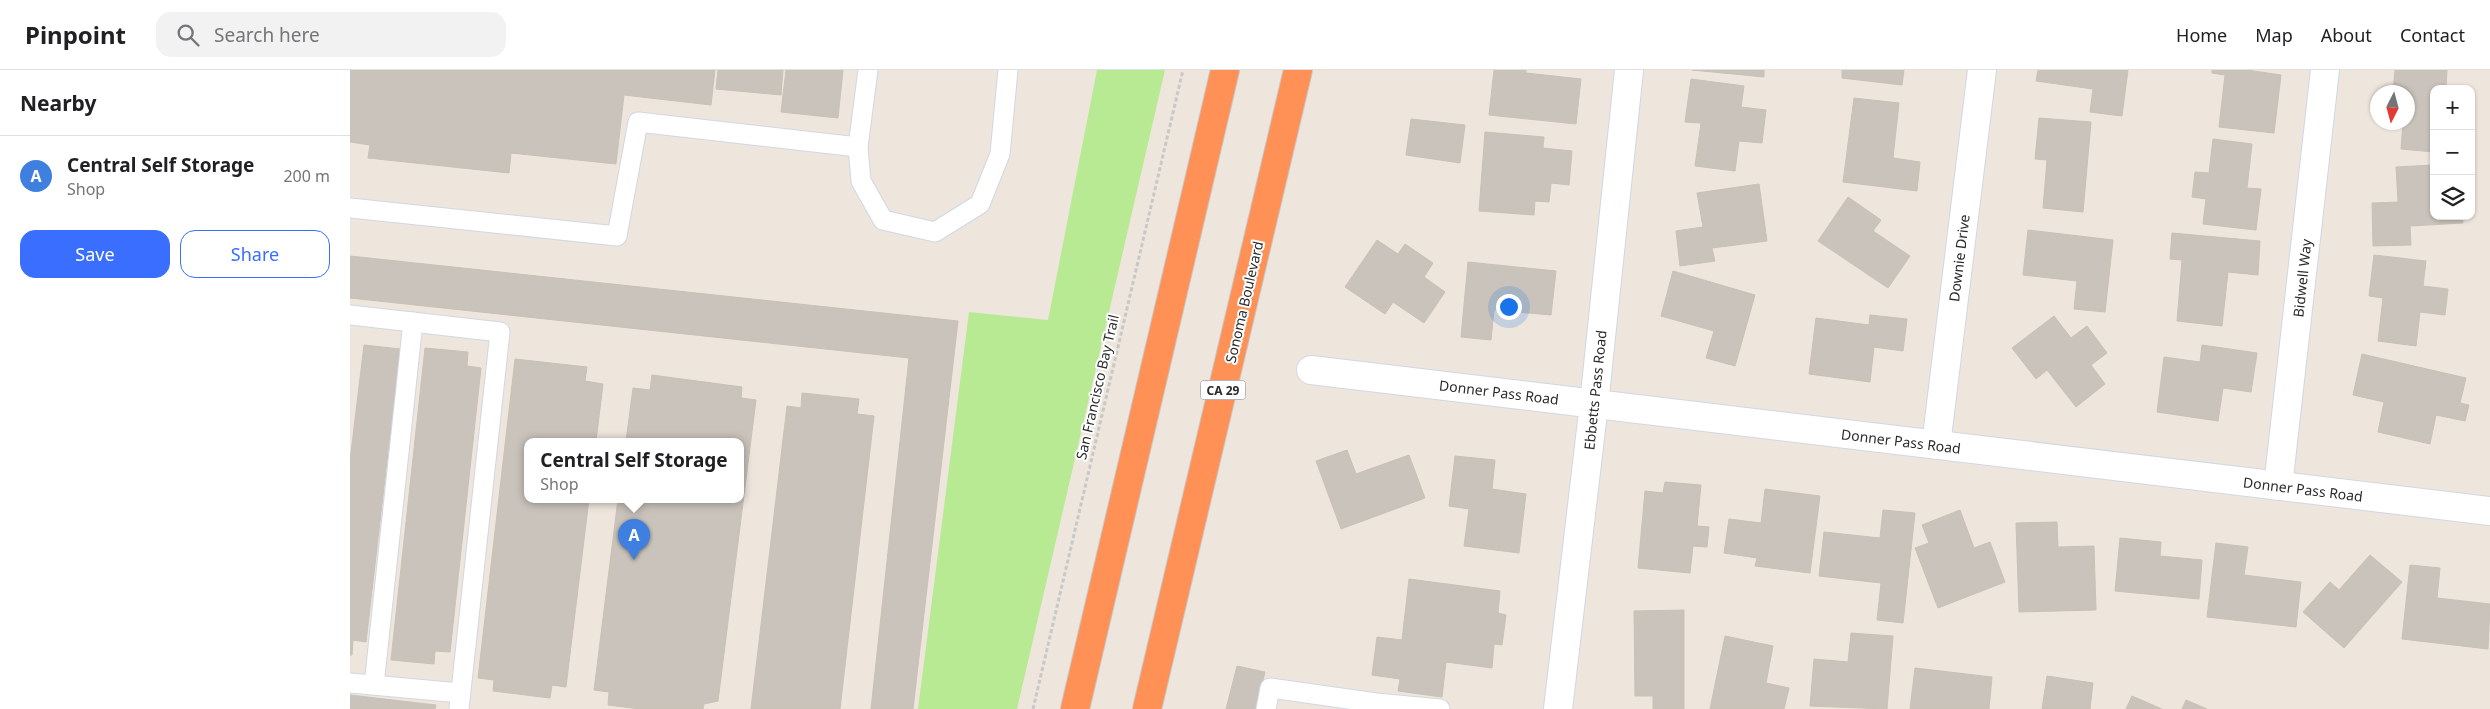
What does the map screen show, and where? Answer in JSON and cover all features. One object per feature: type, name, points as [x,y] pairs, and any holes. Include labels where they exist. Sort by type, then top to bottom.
[{"type":"highway","points":[[1074,709],[1225,70]]},
{"type":"highway","name":"Sonoma Boulevard","points":[[1147,709],[1298,70]]},
{"type":"street","name":"Ebbetts Pass Road","points":[[1558,709],[1594,404],[1629,70]]},
{"type":"street","name":"Downie Drive","points":[[1936,445],[1982,70]]},
{"type":"street","name":"Bidwell Way","points":[[2278,486],[2325,70]]},
{"type":"street","name":"Donner Pass Road","points":[[1312,370],[2490,511]]},
{"type":"lane","points":[[868,70],[858,147],[861,181],[883,220],[935,232],[980,204],[1000,154],[1008,70]]},
{"type":"lane","points":[[350,208],[617,236],[638,122],[858,147]]},
{"type":"lane","points":[[350,315],[500,332],[460,701],[374,685],[350,683]]},
{"type":"lane","points":[[374,685],[413,322]]},
{"type":"lane","points":[[1266,709],[1270,688],[1376,703],[1440,709]]},
{"type":"path","name":"San Francisco Bay Trail","points":[[1032,709],[1183,70]]},
{"type":"green space","points":[[1097,70],[1165,70],[1017,709],[918,709],[969,312],[1048,320]]},
{"type":"building","points":[[350,70],[715,70],[711,105],[624,95],[616,164],[511,153],[509,173],[368,158],[370,145],[350,142]]},
{"type":"building","points":[[718,70],[783,70],[781,95],[716,89]]},
{"type":"building","points":[[786,70],[843,70],[838,118],[781,112]]},
{"type":"building","points":[[1494,70],[1526,70],[1526,73],[1581,79],[1576,124],[1489,115]]},
{"type":"building","points":[[1692,70],[1764,70],[1764,77]]},
{"type":"building","points":[[1842,70],[1904,70],[1902,85],[1842,78]]},
{"type":"building","points":[[2038,70],[2128,70],[2122,116],[2090,112],[2093,89],[2036,81]]},
{"type":"building","points":[[2212,70],[2247,70],[2281,75],[2274,133],[2219,127],[2225,75],[2212,73]]},
{"type":"building","points":[[2395,70],[2447,70],[2446,85],[2430,85],[2430,152],[2401,149],[2402,130],[2415,130],[2415,85],[2394,85]]},
{"type":"building","points":[[1691,79],[1744,86],[1741,107],[1766,110],[1762,143],[1739,141],[1735,171],[1695,166],[1701,123],[1685,122]]},
{"type":"building","points":[[1854,98],[1899,103],[1893,158],[1920,162],[1917,191],[1843,182]]},
{"type":"building","points":[[2039,118],[2091,122],[2083,212],[2043,208],[2047,160],[2035,159]]},
{"type":"building","points":[[1411,119],[1465,125],[1460,163],[1406,155]]},
{"type":"building","points":[[1485,132],[1544,137],[1543,148],[1572,151],[1569,185],[1551,183],[1549,202],[1535,201],[1534,215],[1479,211]]},
{"type":"building","points":[[2213,139],[2252,144],[2247,188],[2261,189],[2256,230],[2203,224],[2206,199],[2192,197],[2195,172],[2209,173]]},
{"type":"building","points":[[2430,165],[2430,220],[2463,220],[2463,223],[2410,226],[2411,245],[2373,246],[2372,203],[2398,202],[2396,167]]},
{"type":"building","points":[[1759,184],[1767,241],[1712,248],[1715,261],[1680,266],[1676,231],[1703,227],[1697,193]]},
{"type":"building","points":[[1848,197],[1881,220],[1873,231],[1910,256],[1888,288],[1818,241]]},
{"type":"building","points":[[2028,230],[2113,240],[2105,312],[2074,309],[2077,281],[2023,275]]},
{"type":"building","points":[[2172,233],[2260,241],[2258,275],[2228,272],[2222,326],[2177,321],[2182,260],[2170,259]]},
{"type":"building","points":[[1377,240],[1398,254],[1405,244],[1433,263],[1424,277],[1445,292],[1424,323],[1393,302],[1385,314],[1345,287]]},
{"type":"building","points":[[2374,255],[2426,261],[2423,286],[2448,289],[2445,315],[2420,312],[2416,346],[2378,341],[2383,298],[2369,296]]},
{"type":"building","points":[[350,256],[958,321],[913,709],[871,709],[909,358],[350,298]]},
{"type":"building","points":[[1468,262],[1556,271],[1551,315],[1494,310],[1491,340],[1461,337]]},
{"type":"building","points":[[1673,271],[1755,295],[1735,366],[1706,358],[1714,331],[1661,316]]},
{"type":"building","points":[[1870,315],[1907,319],[1903,351],[1874,347],[1870,382],[1809,374],[1816,318],[1869,325]]},
{"type":"building","points":[[2054,316],[2071,338],[2087,326],[2107,353],[2091,365],[2105,384],[2076,407],[2047,370],[2036,379],[2012,348]]},
{"type":"building","points":[[364,345],[400,349],[366,642],[353,640],[352,655],[350,655],[350,461]]},
{"type":"building","points":[[2202,345],[2257,353],[2251,392],[2223,388],[2218,421],[2157,412],[2164,357],[2200,362]]},
{"type":"building","points":[[425,348],[468,352],[467,366],[481,368],[450,652],[435,651],[434,664],[391,660]]},
{"type":"building","points":[[2362,354],[2466,378],[2460,403],[2469,405],[2465,421],[2436,415],[2430,444],[2378,432],[2384,402],[2353,395]]},
{"type":"building","points":[[515,359],[587,367],[585,381],[603,384],[596,438],[524,438],[524,503],[589,503],[566,687],[552,685],[550,698],[493,691],[494,680],[478,678]]},
{"type":"building","points":[[652,375],[742,387],[741,398],[756,400],[744,495],[744,438],[626,438],[633,388],[650,390]]},
{"type":"building","points":[[802,393],[859,399],[857,414],[874,416],[840,709],[751,709],[787,406],[801,408]]},
{"type":"building","points":[[1347,450],[1356,474],[1409,455],[1425,498],[1341,529],[1316,461]]},
{"type":"building","points":[[1455,456],[1495,460],[1492,489],[1526,494],[1519,553],[1464,546],[1469,509],[1449,506]]},
{"type":"building","points":[[1665,482],[1701,485],[1697,526],[1709,527],[1707,547],[1693,546],[1690,573],[1638,568],[1645,491],[1663,493]]},
{"type":"building","points":[[1765,489],[1820,496],[1810,573],[1755,566],[1757,558],[1724,553],[1729,519],[1761,523]]},
{"type":"building","points":[[617,503],[743,503],[718,701],[704,704],[703,709],[640,709],[608,705],[609,692],[594,690]]},
{"type":"building","points":[[1883,510],[1915,513],[1903,623],[1877,620],[1881,583],[1819,576],[1824,532],[1880,538]]},
{"type":"building","points":[[1960,510],[1974,548],[1990,542],[2005,582],[1938,608],[1915,548],[1929,543],[1922,525]]},
{"type":"building","points":[[2057,522],[2058,547],[2094,546],[2096,610],[2019,612],[2016,523]]},
{"type":"building","points":[[2120,538],[2161,542],[2160,556],[2202,560],[2199,599],[2115,591]]},
{"type":"building","points":[[2216,543],[2248,547],[2244,575],[2301,582],[2296,627],[2207,617]]},
{"type":"building","points":[[2370,555],[2402,582],[2344,648],[2303,612],[2330,582],[2339,590]]},
{"type":"building","points":[[2410,565],[2440,568],[2437,598],[2490,604],[2488,649],[2402,639]]},
{"type":"building","points":[[1409,579],[1500,591],[1498,613],[1506,615],[1502,645],[1494,644],[1492,668],[1446,662],[1442,697],[1398,691],[1400,679],[1372,675],[1377,637],[1402,640]]},
{"type":"building","points":[[1684,610],[1684,709],[1653,709],[1653,696],[1635,696],[1634,611]]},
{"type":"building","points":[[1851,633],[1893,636],[1887,709],[1810,706],[1814,659],[1848,662]]},
{"type":"building","points":[[1725,636],[1773,646],[1766,683],[1789,688],[1784,709],[1710,709]]},
{"type":"building","points":[[1237,666],[1265,672],[1256,709],[1226,709]]},
{"type":"building","points":[[1915,668],[1992,677],[1989,709],[1910,709]]},
{"type":"building","points":[[2047,676],[2093,683],[2090,709],[2042,709]]},
{"type":"building","points":[[350,695],[436,705],[435,709],[350,709]]},
{"type":"building","points":[[2132,696],[2162,709],[2126,709]]},
{"type":"building","points":[[2186,700],[2207,709],[2182,709]]},
{"type":"place","name":"Central Self Storage","points":[[634,560]]}]
